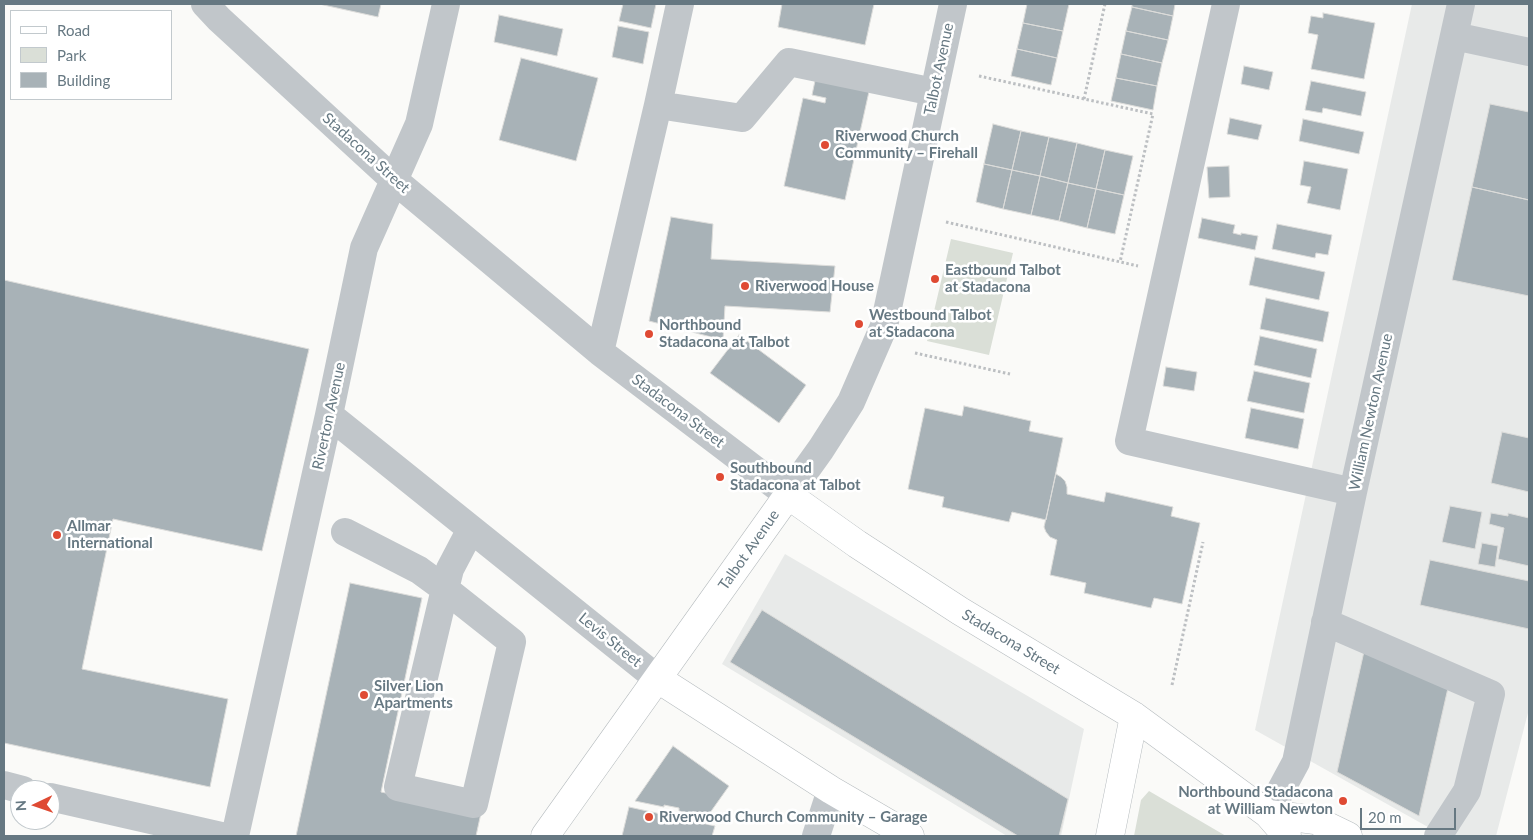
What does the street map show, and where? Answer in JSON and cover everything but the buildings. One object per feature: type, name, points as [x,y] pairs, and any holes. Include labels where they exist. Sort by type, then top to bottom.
[{"type":"main road","name":"Talbot Avenue","points":[[545,836],[788,495]]},
{"type":"main road","name":"Stadacona Street","points":[[788,495],[857,544],[960,611],[1134,716],[1268,814],[1287,836]]},
{"type":"main road","name":"Levis Street","points":[[658,679],[831,790],[910,836]]},
{"type":"main road","points":[[1110,836],[1134,716]]},
{"type":"main road","name":"Stadacona Street","points":[[1268,814],[1316,820],[1348,836]]},
{"type":"street","name":"Riverton Avenue","points":[[235,836],[329,415],[364,248],[419,124],[446,4]]},
{"type":"street","points":[[600,352],[680,4]]},
{"type":"street","name":"Talbot Avenue","points":[[788,495],[821,450],[851,402],[884,326],[953,4]]},
{"type":"street","points":[[1226,4],[1129,441],[1353,492]]},
{"type":"street","name":"William Newton Avenue","points":[[1268,814],[1296,762],[1353,492],[1461,4]]},
{"type":"street","name":"Stadacona Street","points":[[216,9],[394,180],[600,352],[788,495]]},
{"type":"street","points":[[1454,36],[1529,52]]},
{"type":"street","points":[[658,105],[742,118],[789,62],[934,92]]},
{"type":"street","name":"Levis Street","points":[[329,415],[658,679]]},
{"type":"street","points":[[345,532],[419,570],[445,589],[512,642],[474,804],[398,787],[445,589],[450,569],[471,529]]},
{"type":"street","points":[[1325,622],[1491,694],[1467,791],[1438,836]]},
{"type":"street","points":[[816,836],[831,790]]},
{"type":"street","points":[[60,799],[150,828],[221,836]]},
{"type":"path","points":[[1084,99],[1105,4]]},
{"type":"path","points":[[978,76],[1153,114],[1120,262]]},
{"type":"path","points":[[946,222],[1139,266]]},
{"type":"path","points":[[915,353],[1010,374]]},
{"type":"path","points":[[1172,685],[1203,542]]},
{"type":"shaded area","points":[[1412,4],[1529,4],[1529,709],[1496,836],[1444,836],[1255,730]]},
{"type":"shaded area","points":[[785,554],[1084,729],[1061,836],[1007,836],[722,664]]},
{"type":"green space","points":[[951,239],[1013,253],[989,355],[927,341]]},
{"type":"green space","points":[[1149,791],[1226,836],[1134,836],[1141,800]]},
{"type":"place","name":"Riverwood Church Community – Firehall","points":[[825,145]]},
{"type":"place","name":"Eastbound Talbot at Stadacona","points":[[935,279]]},
{"type":"place","name":"Riverwood House","points":[[745,286]]},
{"type":"place","name":"Westbound Talbot at Stadacona","points":[[859,324]]},
{"type":"place","name":"Northbound Stadacona at Talbot","points":[[649,334]]},
{"type":"place","name":"Southbound Stadacona at Talbot","points":[[720,477]]},
{"type":"place","name":"Allmar International","points":[[57,535]]},
{"type":"place","name":"Silver Lion Apartments","points":[[364,695]]},
{"type":"place","name":"Northbound Stadacona at William Newton","points":[[1343,801]]},
{"type":"place","name":"Riverwood Church Community – Garage","points":[[649,817]]}]
